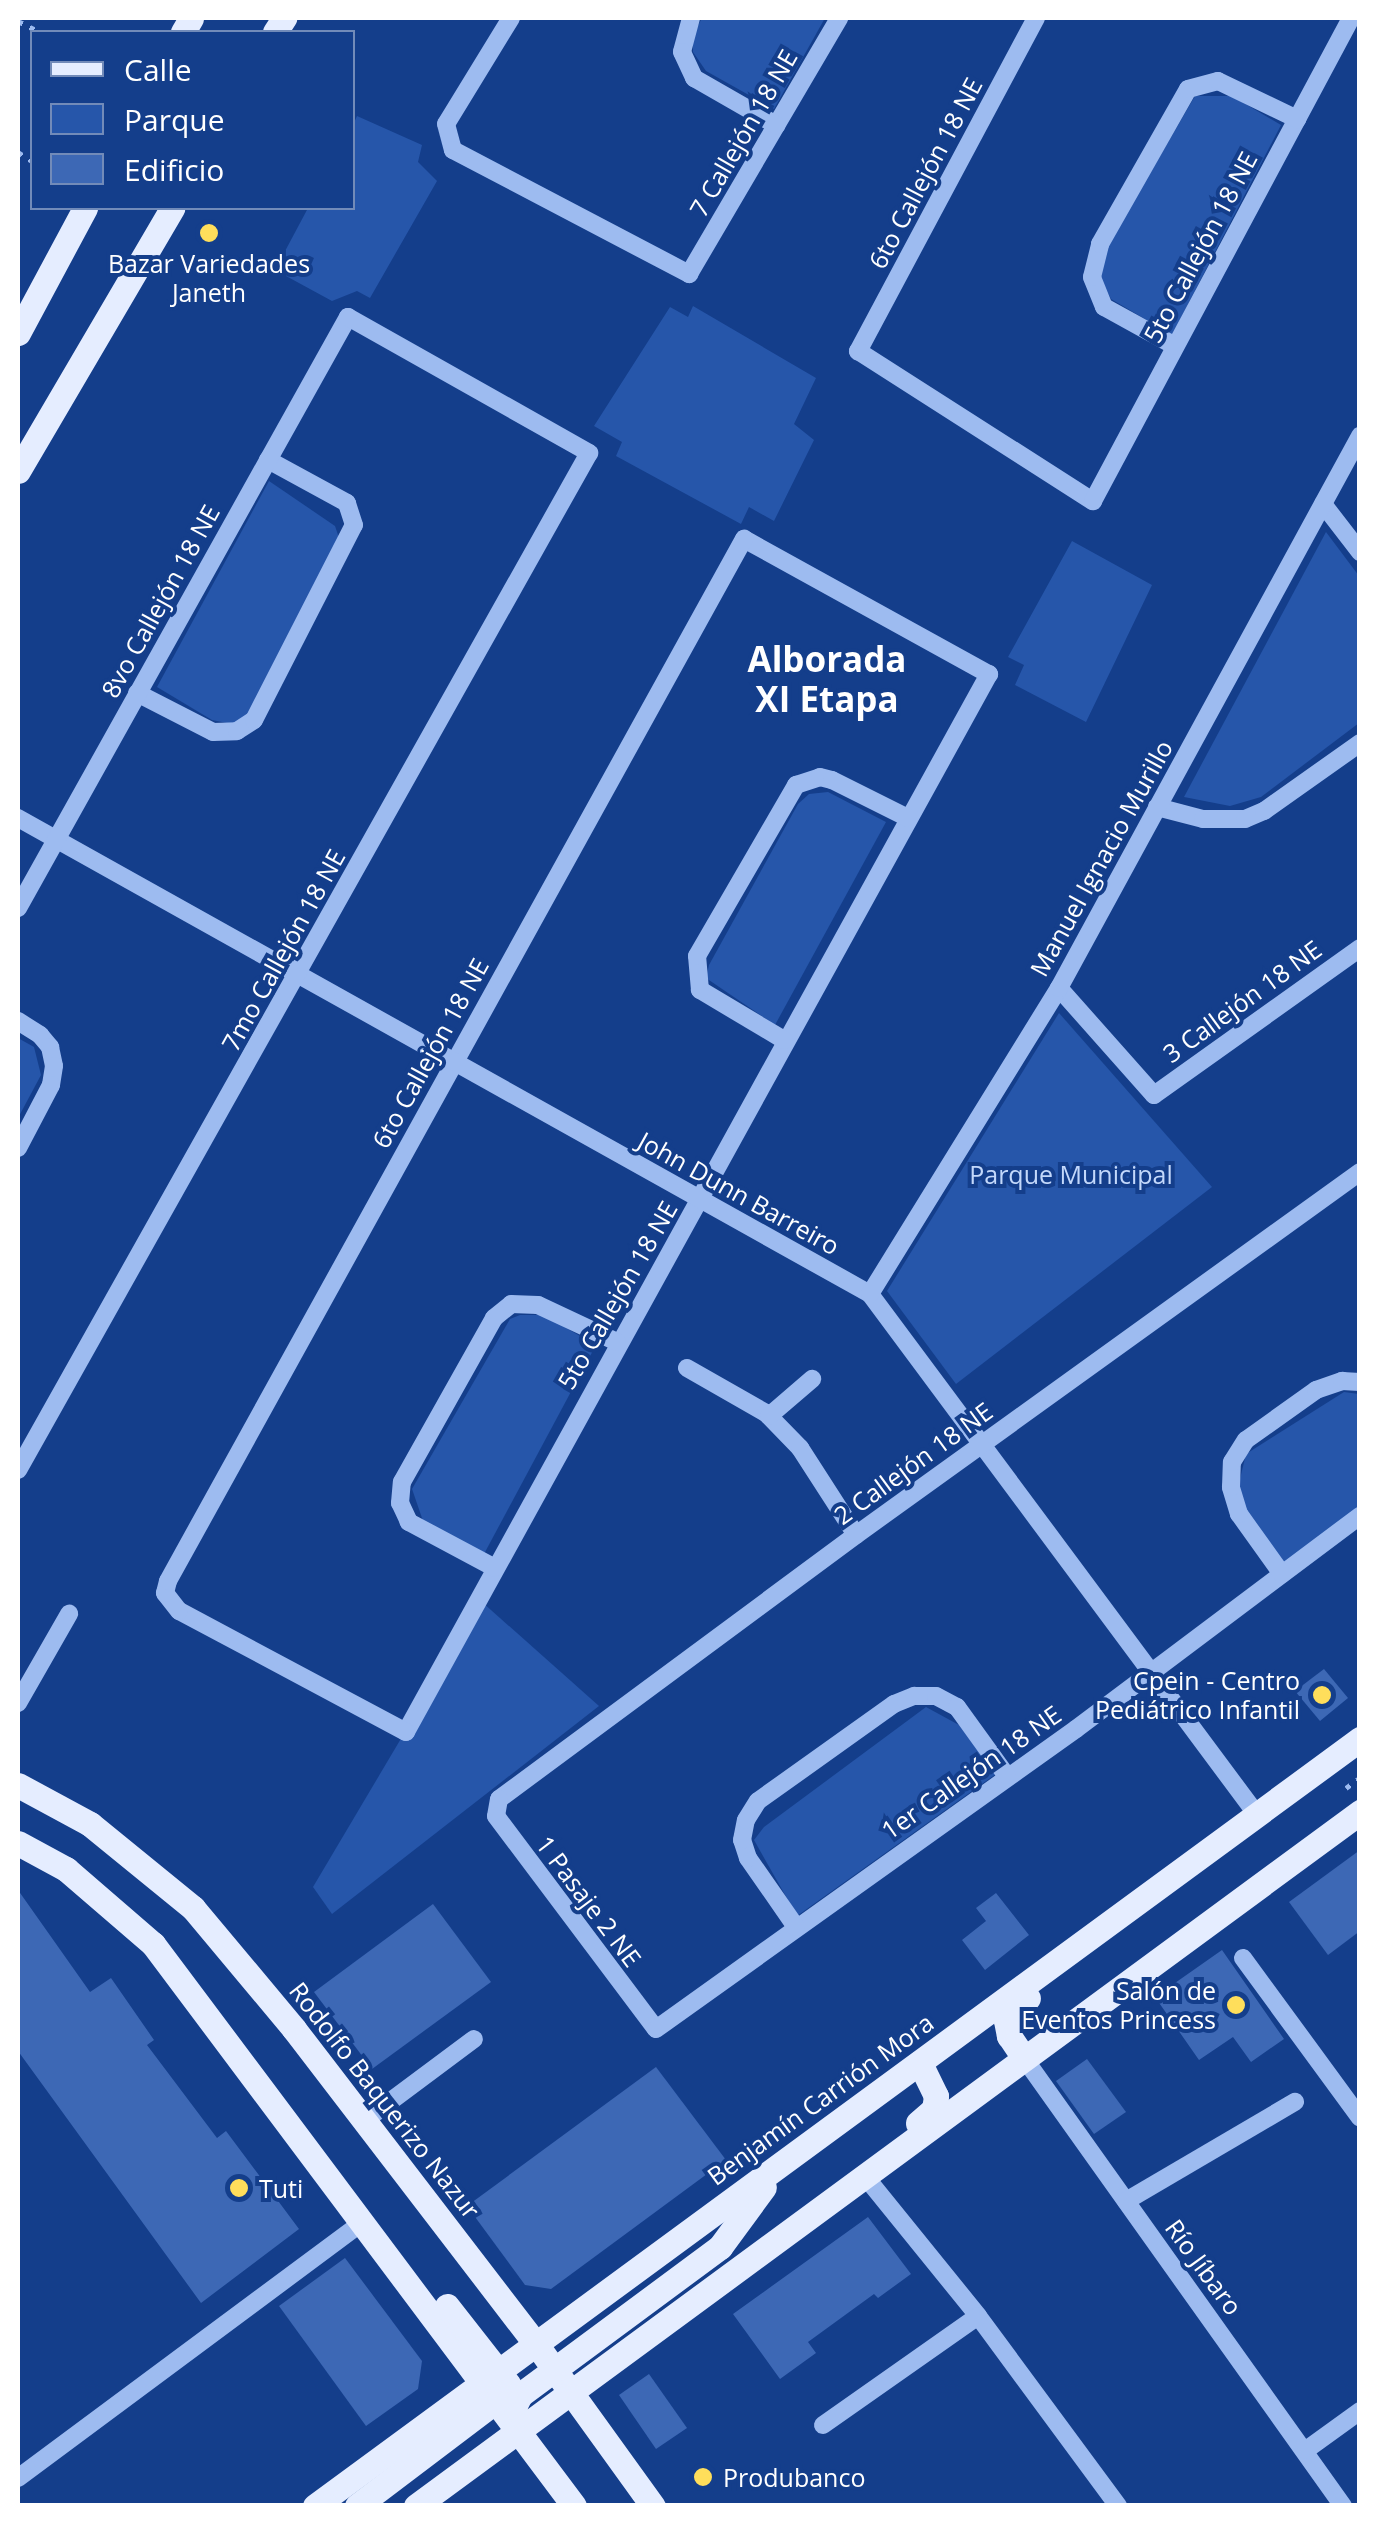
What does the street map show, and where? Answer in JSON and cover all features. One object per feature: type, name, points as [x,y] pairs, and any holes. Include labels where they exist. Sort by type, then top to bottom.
[{"type":"main road","points":[[18,334],[84,210]]},
{"type":"main road","points":[[19,464],[171,210]]},
{"type":"main road","name":"Benjamín Carrión Mora","points":[[536,2344],[1360,1739]]},
{"type":"main road","name":"Rodolfo Baquerizo Nazur","points":[[18,1785],[90,1824],[194,1908],[536,2344],[560,2386],[652,2506]]},
{"type":"main road","points":[[503,2388],[542,2400],[864,2174],[1360,1812]]},
{"type":"main road","points":[[18,1843],[66,1869],[152,1944],[401,2273],[503,2388],[514,2407],[518,2429],[574,2506]]},
{"type":"main road","points":[[1024,2058],[1009,2036],[1006,2020],[1072,1965],[1104,1927]]},
{"type":"main road","points":[[864,2174],[872,2160],[934,2109],[935,2088],[920,2063]]},
{"type":"main road","points":[[416,2506],[518,2429],[560,2386],[720,2247],[778,2167]]},
{"type":"main road","points":[[315,2506],[536,2367],[536,2344]]},
{"type":"main road","points":[[356,2506],[503,2388]]},
{"type":"street","name":"7 Callejón 18 NE","points":[[511,18],[446,124],[446,138],[458,156],[690,274],[839,18]]},
{"type":"street","points":[[691,18],[682,52],[694,78],[776,125]]},
{"type":"street","name":"6to Callejón 18 NE","points":[[1036,18],[858,351],[1094,501]]},
{"type":"street","name":"5to Callejón 18 NE","points":[[1094,501],[1351,18]]},
{"type":"street","points":[[1175,346],[1104,307],[1092,277],[1100,244],[1188,89],[1218,81],[1297,119]]},
{"type":"street","name":"8vo Callejón 18 NE","points":[[18,908],[348,318],[590,453]]},
{"type":"street","name":"Manuel Ignacio Murillo","points":[[870,1294],[1058,988],[1360,436]]},
{"type":"street","name":"7mo Callejón 18 NE","points":[[18,1470],[590,453]]},
{"type":"street","points":[[137,693],[213,732],[237,731],[254,720],[354,525],[347,503],[268,460]]},
{"type":"street","points":[[1322,504],[1360,552]]},
{"type":"street","name":"6to Callejón 18 NE","points":[[406,1732],[179,1611],[165,1593],[171,1572],[744,539]]},
{"type":"street","name":"5to Callejón 18 NE","points":[[406,1732],[989,674],[744,539]]},
{"type":"street","points":[[1157,807],[1203,819],[1246,819],[1264,811],[1360,743]]},
{"type":"street","points":[[784,1040],[700,990],[697,956],[796,784],[820,777],[832,780],[908,818]]},
{"type":"street","name":"John Dunn Barreiro","points":[[18,818],[300,972],[452,1064],[870,1294],[1257,1814]]},
{"type":"street","name":"3 Callejón 18 NE","points":[[1058,988],[1154,1095],[1360,948]]},
{"type":"street","points":[[18,1021],[40,1034],[50,1047],[54,1066],[51,1086],[18,1148]]},
{"type":"street","name":"2 Callejón 18 NE","points":[[499,1799],[856,1534],[1360,1172]]},
{"type":"street","points":[[495,1568],[409,1522],[400,1503],[402,1482],[494,1318],[511,1304],[538,1305],[618,1342]]},
{"type":"street","points":[[687,1368],[769,1416],[800,1448],[856,1534]]},
{"type":"street","points":[[769,1416],[812,1379]]},
{"type":"street","points":[[1282,1574],[1240,1514],[1230,1487],[1232,1462],[1246,1440],[1316,1390],[1342,1381],[1360,1382]]},
{"type":"street","name":"1er Callejón 18 NE","points":[[656,2028],[1360,1516]]},
{"type":"street","points":[[18,1703],[69,1614]]},
{"type":"street","points":[[796,1927],[748,1858],[742,1840],[746,1820],[758,1801],[894,1704],[914,1696],[936,1696],[957,1708],[1006,1775]]},
{"type":"street","name":"1 Pasaje 2 NE","points":[[499,1799],[499,1824],[656,2028]]},
{"type":"street","points":[[1243,1958],[1360,2118]]},
{"type":"street","points":[[364,2122],[474,2039]]},
{"type":"street","name":"Río Jíbaro","points":[[1024,2058],[1343,2506]]},
{"type":"street","points":[[1126,2201],[1295,2102]]},
{"type":"street","points":[[864,2174],[978,2316],[1118,2506]]},
{"type":"street","points":[[18,2478],[363,2222]]},
{"type":"street","points":[[823,2425],[978,2316]]},
{"type":"street","points":[[1306,2450],[1360,2411]]},
{"type":"green space","points":[[702,18],[825,18],[774,109],[706,71],[693,52],[693,35]]},
{"type":"green space","points":[[1195,96],[1232,96],[1281,125],[1172,335],[1111,299],[1101,280],[1100,259]]},
{"type":"green space","points":[[357,116],[422,145],[418,162],[437,181],[370,298],[357,291],[332,301],[275,270],[307,210],[355,210]]},
{"type":"green space","points":[[693,306],[816,378],[794,424],[814,440],[774,521],[749,507],[741,524],[616,456],[622,442],[594,426],[670,307],[688,317]]},
{"type":"green space","points":[[269,481],[335,526],[341,544],[250,715],[232,724],[212,720],[157,687]]},
{"type":"green space","points":[[1326,532],[1359,576],[1359,723],[1261,797],[1230,806],[1184,797]]},
{"type":"green space","points":[[1072,541],[1152,585],[1086,722],[1015,685],[1024,665],[1008,657]]},
{"type":"green space","points":[[828,792],[886,822],[775,1025],[706,978],[709,965],[798,804],[809,794]]},
{"type":"green space","name":"Parque Municipal","points":[[1059,1013],[1212,1187],[956,1384],[887,1291]]},
{"type":"green space","points":[[18,1038],[34,1047],[41,1075],[18,1118]]},
{"type":"green space","points":[[543,1315],[596,1345],[484,1554],[423,1521],[412,1489],[510,1319]]},
{"type":"green space","points":[[1344,1392],[1359,1394],[1359,1507],[1283,1565],[1243,1509],[1239,1483],[1246,1454]]},
{"type":"green space","points":[[482,1602],[599,1706],[332,1914],[313,1887]]},
{"type":"green space","points":[[926,1707],[959,1725],[996,1774],[797,1916],[754,1840],[764,1827]]},
{"type":"building","name":"Cpein - Centro Pediátrico Infantil","points":[[1324,1669],[1348,1698],[1320,1721],[1295,1691]]},
{"type":"building","points":[[1360,1850],[1360,1931],[1328,1955],[1289,1902]]},
{"type":"building","points":[[18,1890],[90,1992],[111,1978],[154,2040],[147,2045],[217,2138],[226,2131],[299,2229],[201,2303],[18,2051]]},
{"type":"building","points":[[996,1893],[1029,1935],[985,1970],[962,1940],[986,1921],[976,1908]]},
{"type":"building","points":[[433,1904],[491,1982],[372,2069],[314,1992]]},
{"type":"building","points":[[1222,1950],[1284,2039],[1251,2062],[1233,2037],[1199,2060],[1155,1997]]},
{"type":"building","points":[[1087,2059],[1126,2112],[1094,2134],[1056,2081]]},
{"type":"building","points":[[656,2067],[726,2160],[551,2289],[525,2285],[467,2206]]},
{"type":"building","points":[[868,2217],[911,2274],[878,2298],[874,2294],[808,2342],[816,2353],[780,2379],[733,2314]]},
{"type":"building","points":[[345,2258],[422,2361],[418,2389],[366,2426],[279,2306]]},
{"type":"building","points":[[649,2374],[687,2428],[656,2449],[619,2395]]},
{"type":"place","name":"Bazar Variedades Janeth","points":[[209,233]]},
{"type":"place","name":"Cpein - Centro Pediátrico Infantil","points":[[1322,1695]]},
{"type":"place","name":"Salón de Eventos Princess","points":[[1236,2005]]},
{"type":"place","name":"Tuti","points":[[239,2188]]},
{"type":"place","name":"Produbanco","points":[[703,2477]]},
{"type":"district","name":"Alborada XI Etapa","points":[[827,679]]}]
